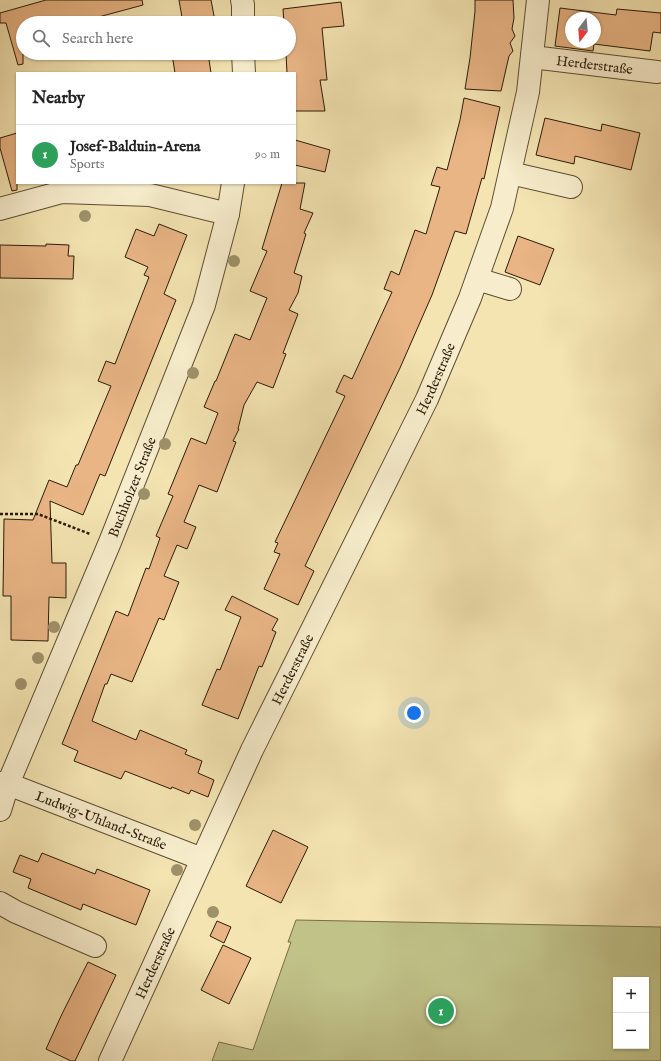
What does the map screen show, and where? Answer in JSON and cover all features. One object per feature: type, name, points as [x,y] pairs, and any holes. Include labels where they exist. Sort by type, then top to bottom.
[{"type":"street","points":[[242,0],[243,16]]},
{"type":"street","name":"Herderstraße","points":[[110,1061],[252,750],[427,399],[470,298],[502,208],[510,173],[528,92],[538,0]]},
{"type":"street","name":"Herderstraße","points":[[532,58],[657,72]]},
{"type":"street","points":[[244,60],[244,72]]},
{"type":"street","points":[[510,173],[571,187]]},
{"type":"street","name":"Buchholzer Straße","points":[[0,810],[4,784],[110,542],[204,305],[228,214],[233,184]]},
{"type":"street","points":[[0,209],[62,192],[150,195],[228,214]]},
{"type":"street","points":[[477,279],[510,289]]},
{"type":"street","name":"Ludwig-Uhland-Straße","points":[[4,784],[202,859]]},
{"type":"street","points":[[0,903],[16,912],[95,946]]},
{"type":"path","points":[[0,514],[38,514],[110,542]]},
{"type":"green space","points":[[296,920],[661,927],[661,1061],[212,1061],[219,1042],[253,1050],[291,942],[288,942]]},
{"type":"building","points":[[46,0],[142,0],[143,5],[102,16],[16,16],[16,58],[6,23],[0,23],[0,13]]},
{"type":"building","points":[[179,0],[211,0],[214,16],[182,16]]},
{"type":"building","points":[[475,0],[513,0],[514,18],[512,29],[515,36],[510,43],[513,51],[509,56],[501,91],[465,89],[470,58]]},
{"type":"building","points":[[341,2],[344,26],[322,28],[327,80],[320,80],[325,111],[296,111],[296,72],[287,72],[286,60],[296,60],[296,16],[284,16],[283,9]]},
{"type":"building","points":[[560,8],[592,12],[565,12],[565,47],[555,46]]},
{"type":"building","points":[[617,9],[661,13],[661,33],[653,32],[650,51],[601,45],[601,13],[616,15]]},
{"type":"building","points":[[570,48],[593,48],[593,51]]},
{"type":"building","points":[[17,60],[23,60],[23,64],[18,65]]},
{"type":"building","points":[[173,60],[209,60],[211,72],[175,72]]},
{"type":"building","points":[[464,98],[500,107],[484,179],[482,178],[466,234],[455,231],[432,295],[400,368],[305,566],[314,571],[298,605],[264,589],[280,554],[274,552],[278,543],[275,542],[345,396],[336,392],[340,383],[344,375],[352,379],[392,292],[384,289],[391,271],[399,275],[415,230],[426,234],[440,187],[431,185],[437,167],[447,170]]},
{"type":"building","points":[[545,118],[601,131],[602,124],[640,133],[631,170],[575,156],[574,164],[536,155]]},
{"type":"building","points":[[16,133],[17,190],[12,191],[0,148],[0,138]]},
{"type":"building","points":[[296,140],[330,150],[325,172],[296,165]]},
{"type":"building","points":[[305,183],[300,209],[313,213],[304,233],[306,234],[294,273],[302,276],[298,293],[289,310],[298,314],[283,353],[286,354],[273,388],[257,382],[244,405],[239,429],[233,441],[236,442],[217,492],[199,485],[184,522],[196,527],[187,549],[177,545],[164,576],[179,582],[164,620],[159,618],[132,682],[111,674],[107,684],[105,684],[92,721],[136,740],[140,730],[187,750],[185,754],[202,761],[198,773],[214,780],[208,797],[191,790],[189,794],[172,787],[171,789],[125,771],[121,779],[74,761],[78,751],[62,744],[116,611],[128,616],[146,568],[149,569],[160,538],[156,536],[173,496],[168,494],[191,438],[206,444],[218,413],[204,407],[235,334],[250,340],[267,298],[250,291],[267,251],[262,249],[282,184]]},
{"type":"building","points":[[159,224],[187,235],[164,294],[176,300],[105,476],[100,474],[83,515],[50,501],[52,563],[66,563],[66,598],[49,597],[48,641],[11,640],[11,596],[3,596],[4,519],[33,520],[49,480],[67,487],[76,465],[78,465],[111,386],[98,381],[106,361],[115,364],[149,277],[144,275],[148,267],[125,257],[136,229],[154,236]]},
{"type":"building","points":[[518,236],[554,249],[540,285],[505,272]]},
{"type":"building","points":[[46,244],[69,245],[68,256],[74,256],[73,279],[0,278],[0,245],[46,246]]},
{"type":"building","points":[[232,596],[278,619],[272,630],[276,632],[269,650],[262,667],[259,666],[238,719],[202,705],[217,669],[220,670],[241,617],[225,610]]},
{"type":"building","points":[[273,830],[308,847],[281,903],[246,886]]},
{"type":"building","points":[[42,853],[95,874],[97,869],[150,890],[136,925],[83,904],[81,910],[28,888],[31,879],[13,872],[20,855],[38,862]]},
{"type":"building","points":[[217,921],[231,927],[224,943],[210,936]]},
{"type":"building","points":[[223,945],[251,958],[229,1004],[201,990]]},
{"type":"building","points":[[88,962],[116,975],[75,1061],[71,1061],[46,1049]]},
{"type":"place","name":"Josef-Balduin-Arena","points":[[441,1011]]}]
